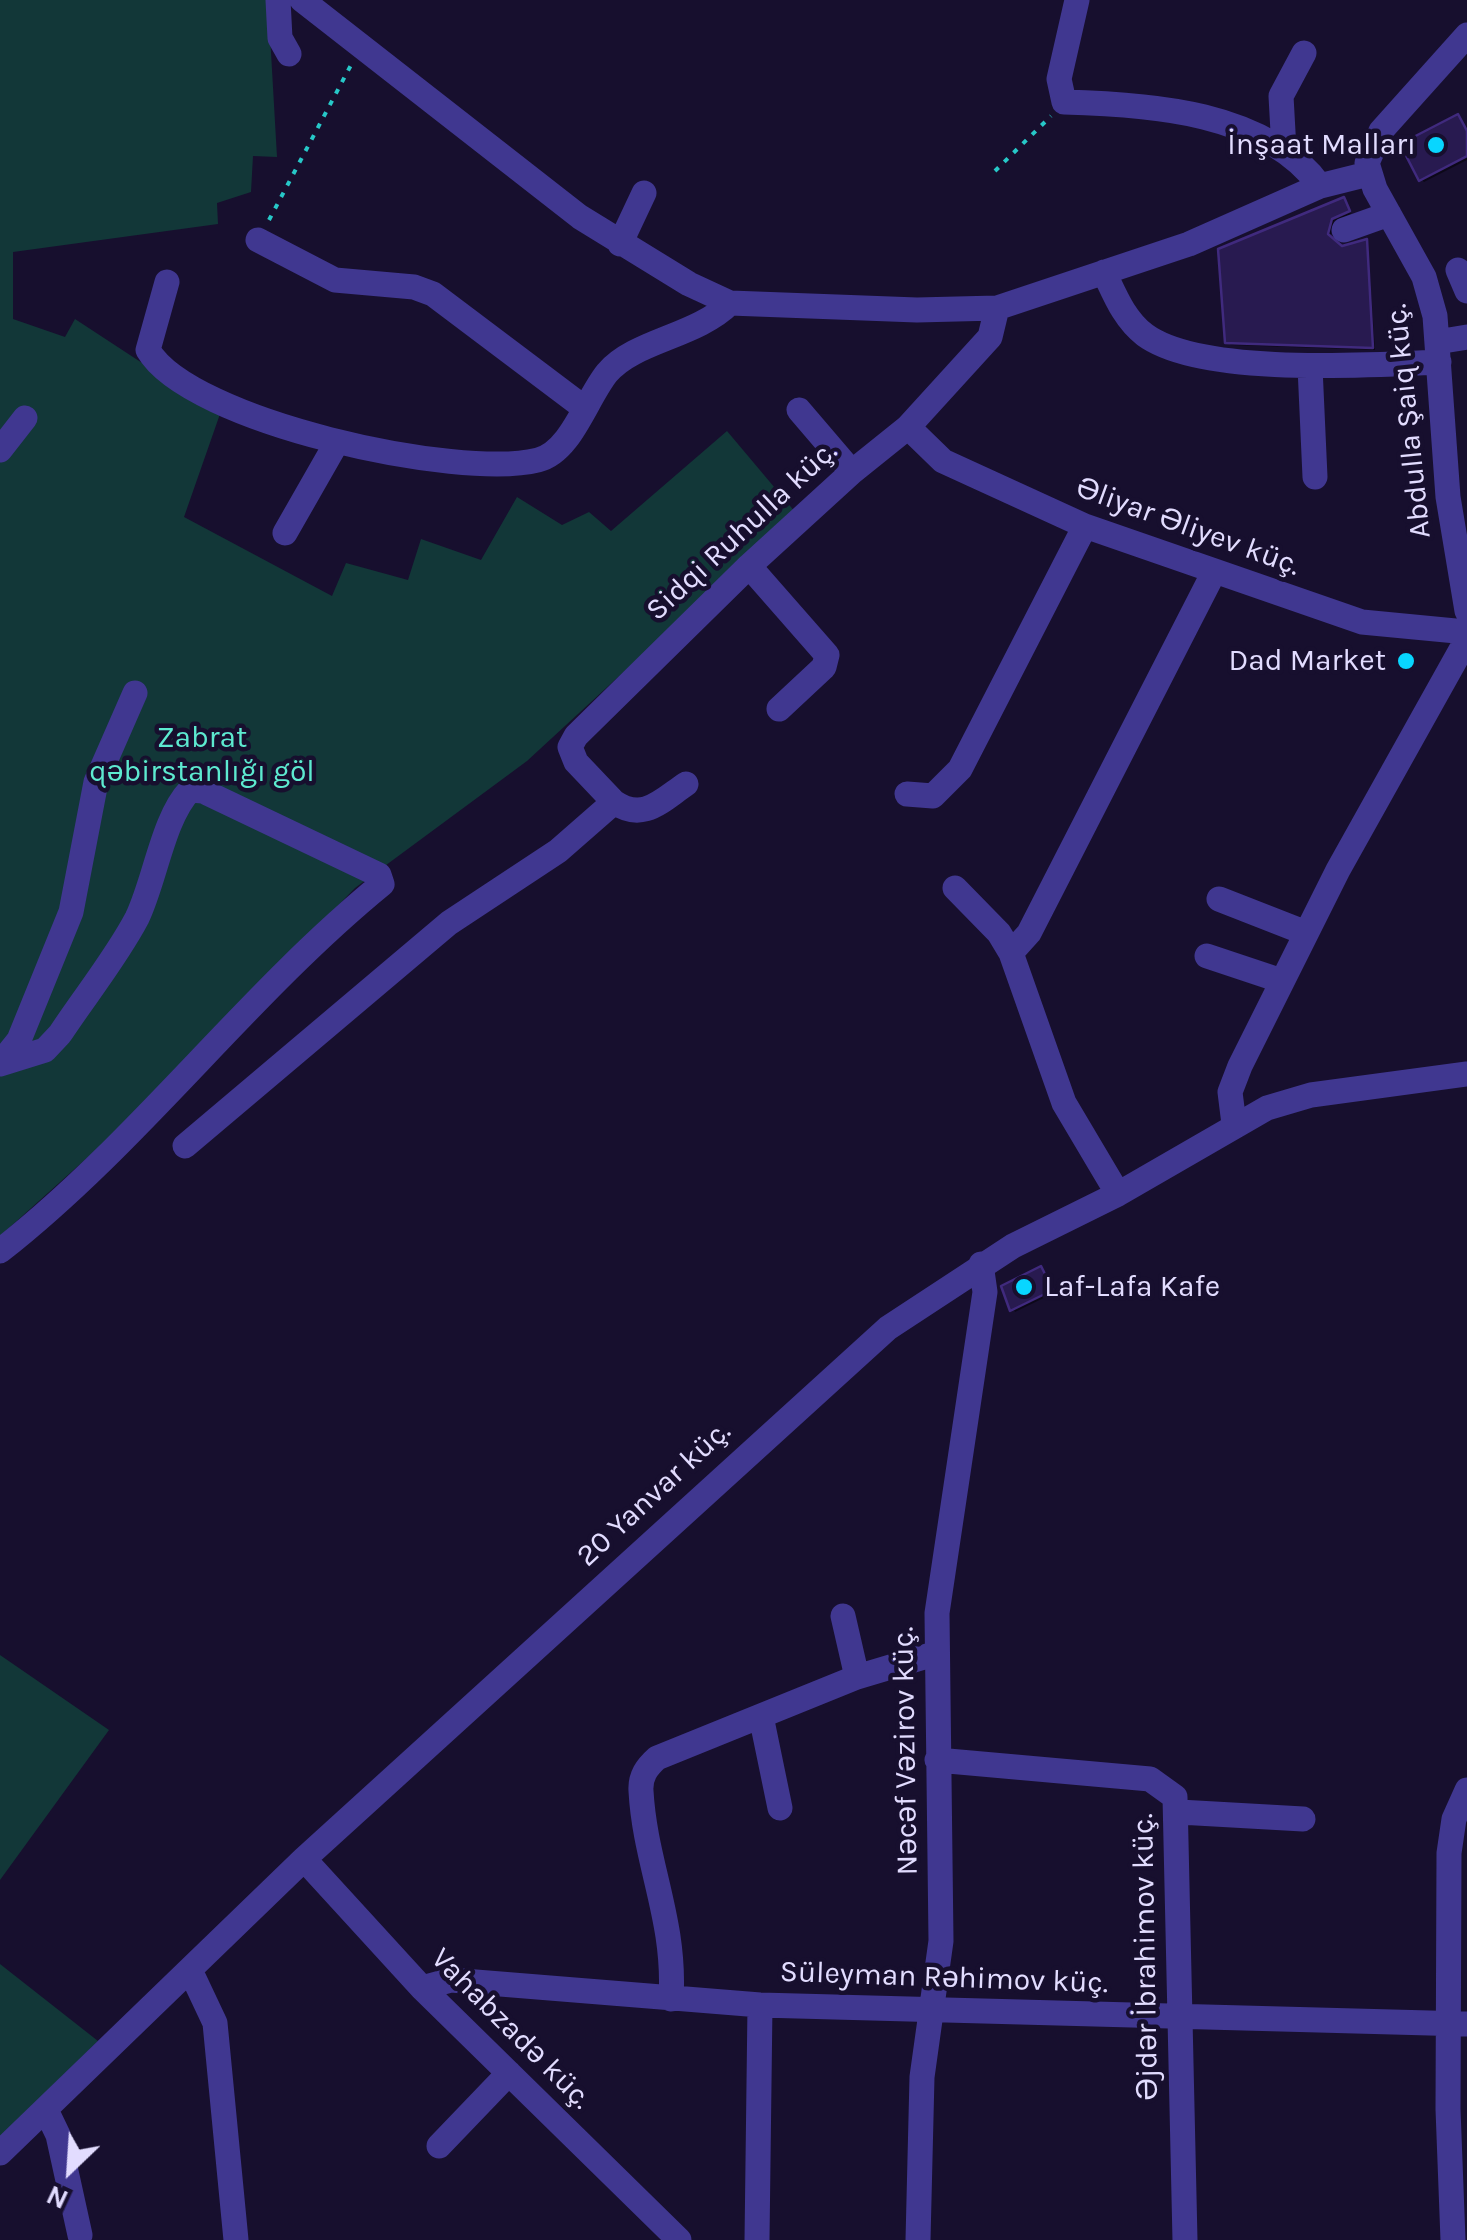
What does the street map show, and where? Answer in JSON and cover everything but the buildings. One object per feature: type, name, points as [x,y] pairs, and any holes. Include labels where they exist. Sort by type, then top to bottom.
[{"type":"street","points":[[278,0],[280,38],[289,54]]},
{"type":"street","points":[[1078,0],[1059,80],[1064,102],[1204,117],[1284,150],[1320,186]]},
{"type":"street","points":[[318,5],[360,48],[620,244],[730,303],[931,310],[997,308],[1228,230],[1320,186],[1368,174],[1368,154],[1380,131],[1467,34]]},
{"type":"street","points":[[1284,150],[1282,96],[1304,53]]},
{"type":"street","name":"Abdulla Şaiq küç.","points":[[1368,174],[1424,277],[1438,352],[1448,497],[1466,599]]},
{"type":"street","points":[[620,244],[644,192]]},
{"type":"street","points":[[1344,230],[1390,214]]},
{"type":"street","points":[[258,240],[335,280],[414,288],[433,294],[583,407]]},
{"type":"street","points":[[1104,272],[1130,322],[1148,338],[1192,354],[1310,367],[1438,352],[1467,337]]},
{"type":"street","points":[[168,282],[148,350],[156,364],[232,409],[382,452],[525,462],[558,450],[583,407],[618,362],[713,320],[730,303]]},
{"type":"street","name":"Sidqi Ruhulla küç.","points":[[614,802],[576,762],[570,747],[576,736],[749,566],[908,427],[990,338],[997,308]]},
{"type":"street","points":[[1310,367],[1315,478]]},
{"type":"street","points":[[799,410],[852,472]]},
{"type":"street","points":[[0,450],[25,418]]},
{"type":"street","name":"Əliyar Əliyev küç.","points":[[908,427],[943,461],[1085,526],[1362,622],[1467,635]]},
{"type":"street","points":[[285,533],[337,442]]},
{"type":"street","points":[[907,794],[933,796],[960,769],[1085,526]]},
{"type":"street","points":[[749,566],[827,656],[824,667],[779,708]]},
{"type":"street","points":[[1011,953],[1029,933],[1214,572]]},
{"type":"street","points":[[1234,1124],[1230,1092],[1282,981],[1467,635]]},
{"type":"street","points":[[0,1251],[101,1160],[278,975],[382,884],[380,875],[346,857],[204,791],[190,790],[178,803],[157,870],[135,921],[60,1034],[45,1050],[0,1064],[19,1040],[71,912],[96,782],[135,694]]},
{"type":"street","points":[[186,1146],[449,923],[558,852],[614,802],[629,812],[640,813],[686,784]]},
{"type":"street","points":[[955,888],[999,932],[1011,953],[1064,1104],[1118,1194]]},
{"type":"street","points":[[1219,899],[1306,933]]},
{"type":"street","points":[[1207,956],[1282,981]]},
{"type":"street","name":"20 Yanvar küç.","points":[[0,2153],[304,1858],[858,1352],[982,1264],[1118,1194],[1267,1108],[1311,1095],[1467,1074]]},
{"type":"street","name":"Nəcəf Vəzirov küç.","points":[[918,2240],[922,2077],[942,1941],[936,1614],[985,1292],[982,1264]]},
{"type":"street","points":[[843,1616],[857,1678]]},
{"type":"street","points":[[671,1999],[670,1930],[642,1778],[657,1758],[857,1678],[934,1654]]},
{"type":"street","points":[[761,1716],[780,1808]]},
{"type":"street","name":"Əjdər İbrahimov küç.","points":[[937,1760],[1150,1780],[1175,1797],[1179,1812],[1185,2240]]},
{"type":"street","points":[[1453,2240],[1457,2024],[1448,1853],[1454,1819],[1467,1790]]},
{"type":"street","points":[[1179,1812],[1304,1819]]},
{"type":"street","name":"Vahabzadə küç.","points":[[304,1858],[422,1988],[678,2240]]},
{"type":"street","points":[[190,1970],[215,2023],[236,2240]]},
{"type":"street","name":"Süleyman Rəhimov küç.","points":[[422,1988],[435,1982],[470,1980],[760,2005],[1457,2024]]},
{"type":"street","points":[[757,2240],[760,2005]]},
{"type":"street","points":[[439,2146],[509,2074]]},
{"type":"street","points":[[46,2110],[58,2135],[80,2235]]},
{"type":"path","points":[[258,240],[360,48]]},
{"type":"path","points":[[995,171],[1064,102]]},
{"type":"green space","name":"Zabrat qəbirstanlığı göl","points":[[0,0],[268,0],[277,157],[253,156],[251,192],[217,203],[218,224],[13,252],[13,319],[65,337],[75,319],[220,414],[184,517],[332,596],[346,563],[408,580],[421,539],[481,560],[517,497],[562,525],[589,512],[611,531],[727,431],[796,513],[527,761],[355,888],[137,1113],[0,1236]]},
{"type":"green space","points":[[0,1655],[109,1730],[0,1880]]},
{"type":"green space","points":[[0,1964],[98,2041],[0,2137]]},
{"type":"place","name":"İnşaat Malları","points":[[1436,145]]},
{"type":"place","name":"Dad Market","points":[[1406,661]]},
{"type":"place","name":"Laf-Lafa Kafe","points":[[1024,1287]]}]
